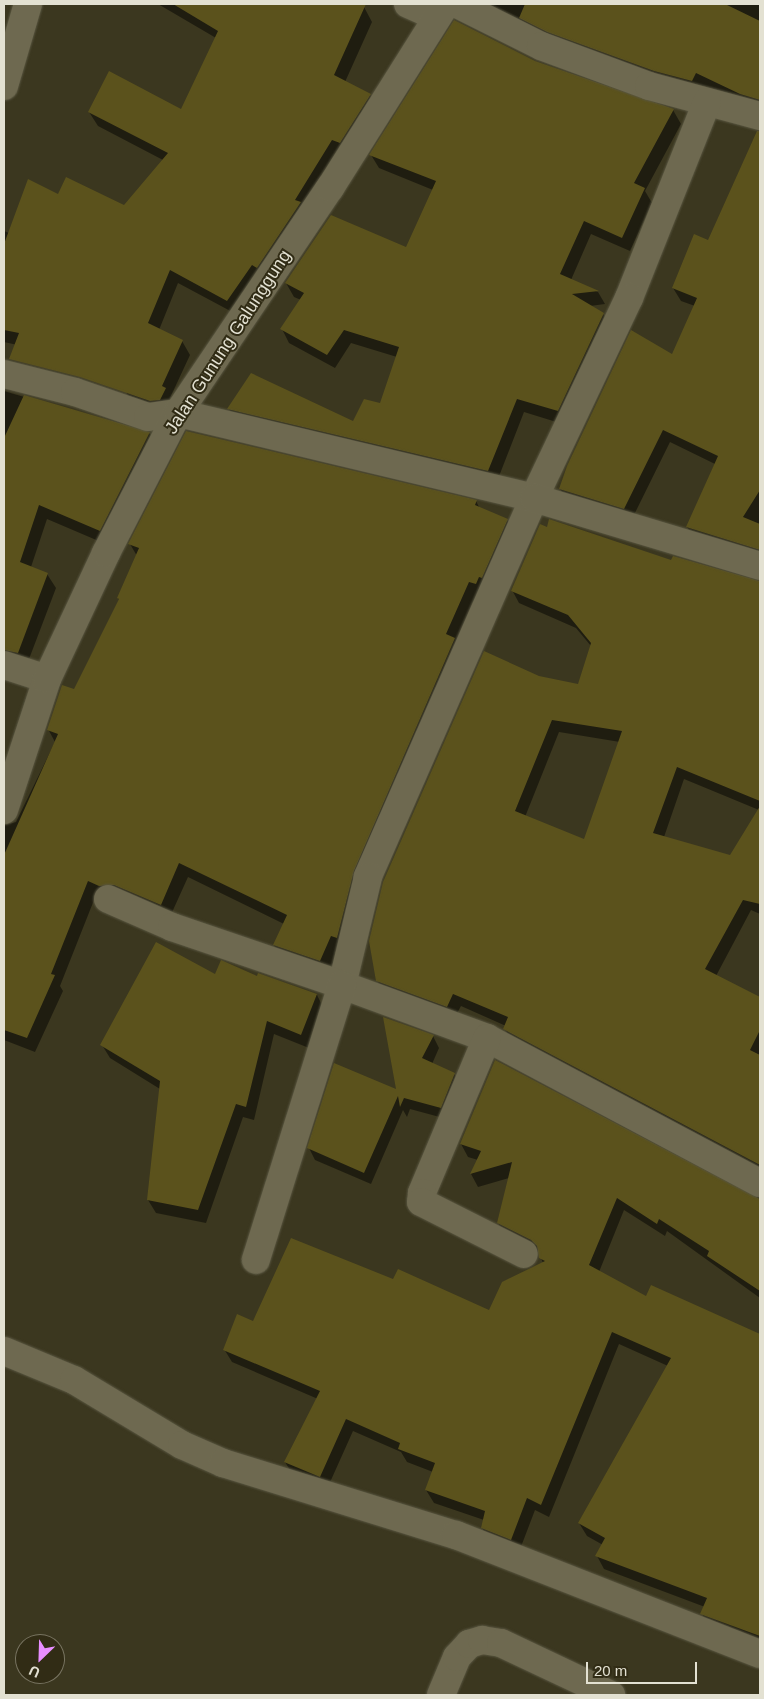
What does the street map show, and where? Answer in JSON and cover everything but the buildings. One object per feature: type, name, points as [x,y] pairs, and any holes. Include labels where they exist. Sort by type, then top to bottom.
[{"type":"street","points":[[4,86],[28,4]]},
{"type":"street","points":[[408,4],[447,8],[541,46],[649,86],[760,116]]},
{"type":"street","name":"Jalan Gunung Galunggung","points":[[4,810],[47,679],[106,553],[178,413],[330,188],[447,8]]},
{"type":"street","points":[[256,1260],[342,985],[368,877],[534,498],[629,298],[707,102]]},
{"type":"street","points":[[4,374],[75,392],[148,417],[178,413],[534,498],[760,566]]},
{"type":"street","points":[[4,665],[47,679]]},
{"type":"street","points":[[108,899],[172,927],[342,985],[487,1038],[760,1183]]},
{"type":"street","points":[[487,1038],[422,1193],[421,1202],[524,1254]]},
{"type":"street","points":[[4,1352],[74,1380],[182,1444],[223,1463],[456,1535],[760,1654]]},
{"type":"street","points":[[441,1695],[457,1657],[469,1644],[482,1640],[501,1643],[611,1695]]}]
